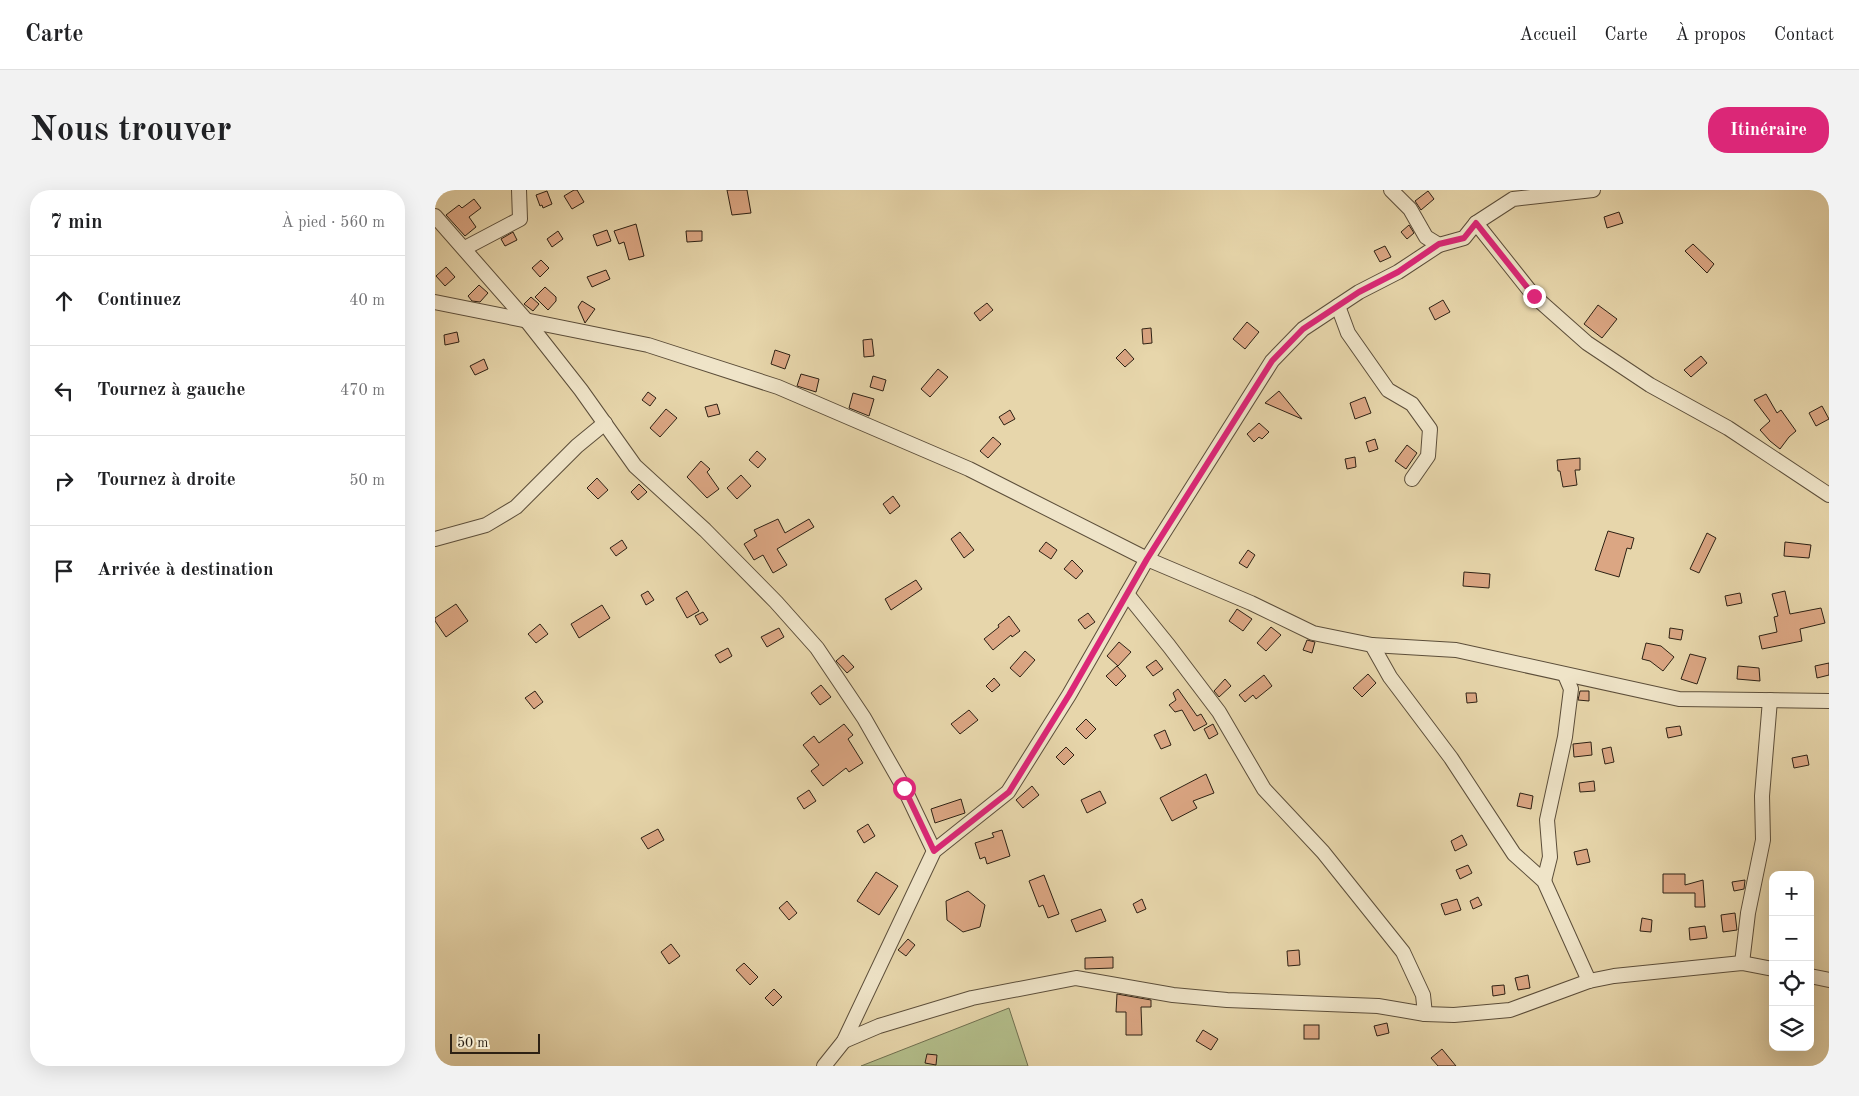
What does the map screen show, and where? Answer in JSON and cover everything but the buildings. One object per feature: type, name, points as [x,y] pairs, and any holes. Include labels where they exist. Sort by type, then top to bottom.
[{"type":"street","points":[[465,248],[520,219],[519,190]]},
{"type":"street","points":[[1391,190],[1410,209],[1426,237],[1439,244]]},
{"type":"street","points":[[824,1066],[844,1041],[934,851],[1009,792],[1069,695],[1147,559],[1272,361],[1303,329],[1359,292],[1398,272],[1439,244],[1464,238],[1476,223],[1513,199],[1593,190]]},
{"type":"street","points":[[435,216],[465,248],[526,320],[581,390],[635,466],[711,537],[776,602],[817,648],[864,718],[904,788],[934,851]]},
{"type":"street","points":[[1476,223],[1534,296],[1587,343],[1650,385],[1728,428],[1829,495]]},
{"type":"street","points":[[435,302],[648,345],[778,387],[969,469],[1147,559],[1251,603],[1313,633],[1372,645],[1456,650],[1679,699],[1829,700]]},
{"type":"street","points":[[1338,306],[1348,333],[1388,390],[1412,404],[1429,429],[1427,456],[1412,479]]},
{"type":"street","points":[[435,540],[486,525],[517,507],[577,446],[605,423]]},
{"type":"street","points":[[1127,594],[1219,712],[1264,789],[1323,852],[1403,952],[1423,995],[1425,1014]]},
{"type":"street","points":[[1372,645],[1390,677],[1441,744],[1514,854],[1544,881],[1589,981]]},
{"type":"street","points":[[1544,881],[1550,857],[1547,820],[1565,737],[1571,689],[1565,675]]},
{"type":"street","points":[[1742,963],[1748,913],[1763,840],[1762,796],[1769,700]]},
{"type":"street","points":[[844,1041],[879,1026],[972,998],[1077,978],[1173,995],[1227,1000],[1378,1006],[1425,1014],[1454,1015],[1510,1010],[1589,981],[1649,971],[1742,963],[1769,968]]},
{"type":"street","points":[[1814,977],[1829,980]]},
{"type":"green space","points":[[1009,1008],[1028,1066],[861,1066]]},
{"type":"route","points":[[904,788],[934,851],[1009,792],[1069,695],[1147,559],[1247,400],[1272,361],[1303,329],[1359,292],[1398,272],[1439,244],[1464,238],[1476,223],[1534,296]]}]
